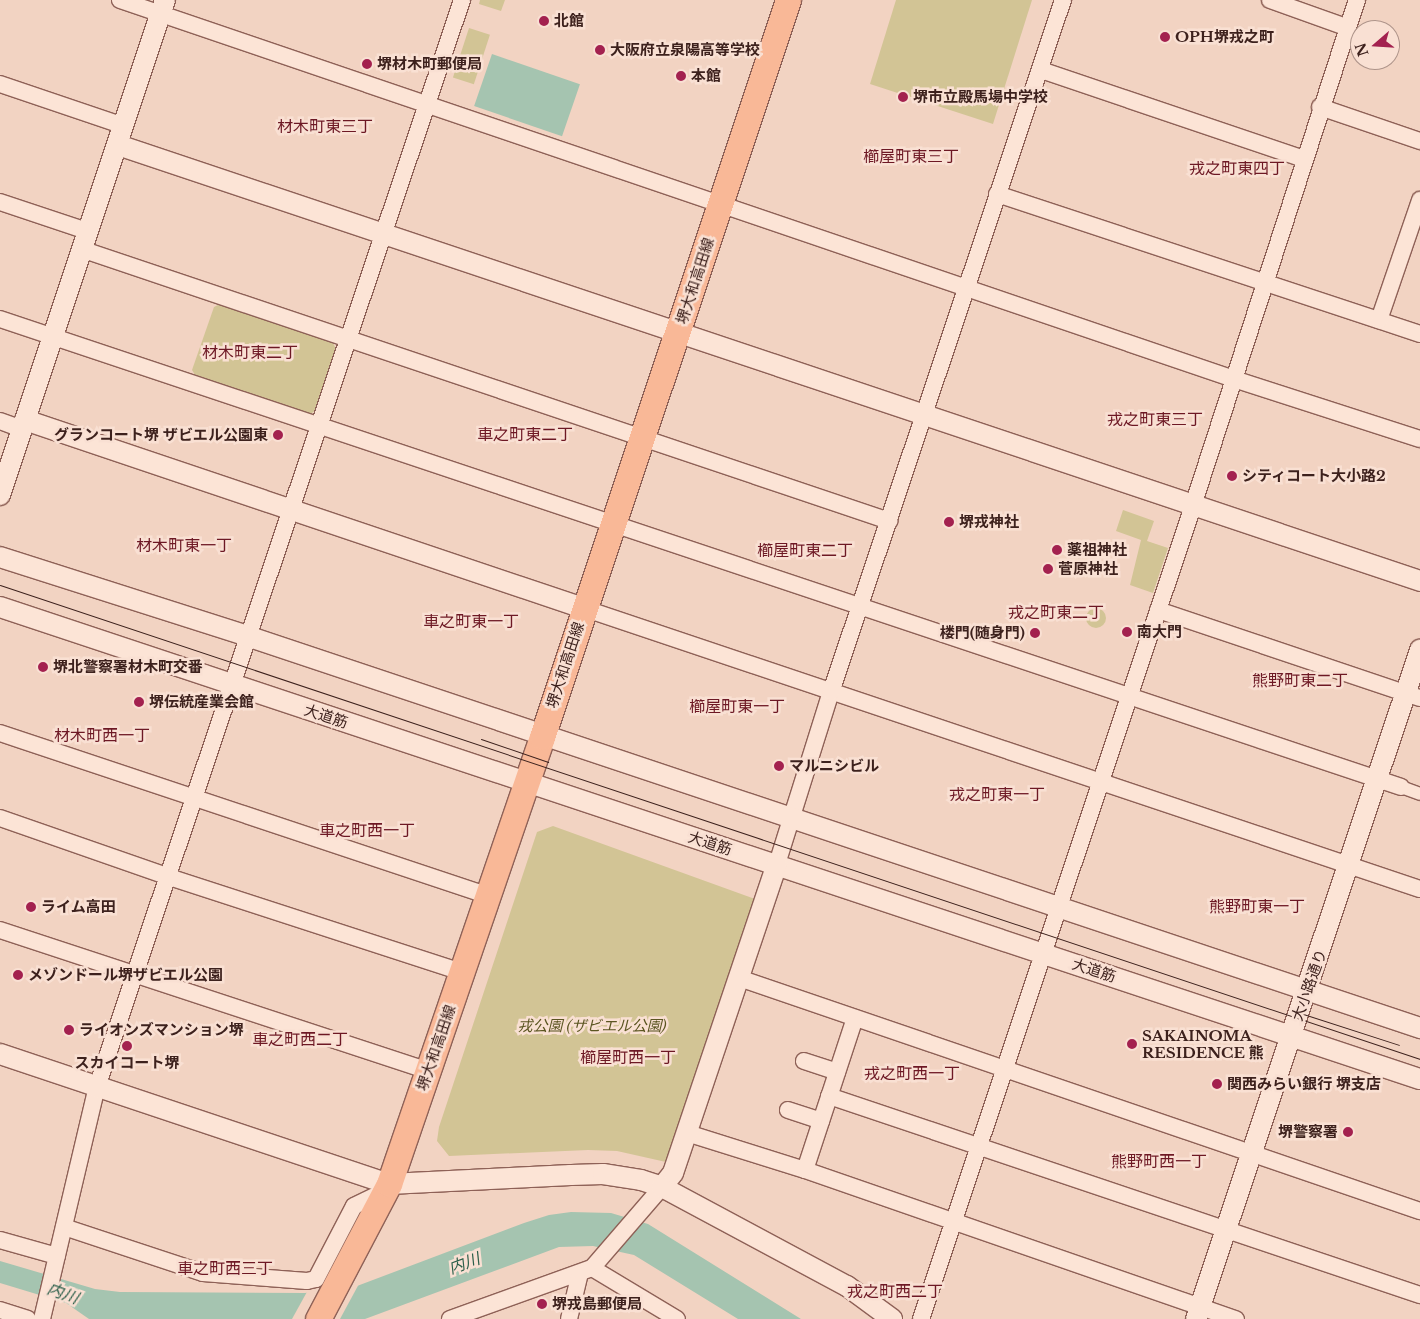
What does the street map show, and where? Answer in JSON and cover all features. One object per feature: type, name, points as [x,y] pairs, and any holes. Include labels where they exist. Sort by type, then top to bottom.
[{"type":"main road","name":"堺大和高田線","points":[[318,1319],[326,1281],[387,1188],[462,972],[486,894],[542,737],[583,608],[678,334],[788,0]]},
{"type":"street","points":[[120,0],[163,7],[427,102],[721,204],[969,286],[1234,380],[1420,439]]},
{"type":"street","points":[[43,1314],[97,1087],[196,798],[247,636],[292,511],[318,425],[460,0]]},
{"type":"street","points":[[569,1319],[590,1268],[673,1173],[777,864],[831,692],[969,286],[997,194],[1041,70],[1063,0]]},
{"type":"street","points":[[1270,0],[1346,27]]},
{"type":"street","points":[[921,1319],[1158,610],[1266,283],[1346,27],[1357,0]]},
{"type":"street","points":[[0,495],[163,7]]},
{"type":"street","points":[[1041,70],[1304,159]]},
{"type":"street","points":[[0,84],[124,126]]},
{"type":"street","points":[[1320,107],[1420,141]]},
{"type":"street","points":[[118,145],[382,235],[1420,581]]},
{"type":"street","points":[[997,194],[1420,334]]},
{"type":"street","points":[[1379,320],[1420,200]]},
{"type":"street","points":[[0,202],[84,240],[347,340],[889,522]]},
{"type":"street","points":[[0,319],[1420,794]]},
{"type":"street","points":[[0,421],[24,424],[292,511],[831,692],[1101,780],[1420,889]]},
{"type":"street","points":[[0,557],[247,636],[542,737],[791,817],[1420,1028]]},
{"type":"street","name":"大道筋","points":[[0,607],[1420,1079]]},
{"type":"street","points":[[1158,610],[1413,696]]},
{"type":"street","name":"大小路通り","points":[[1198,1313],[1377,780],[1413,696],[1420,650]]},
{"type":"street","points":[[0,734],[486,894]]},
{"type":"street","points":[[0,818],[169,877],[462,972]]},
{"type":"street","points":[[0,930],[428,1070]]},
{"type":"street","points":[[739,978],[1420,1211]]},
{"type":"street","points":[[805,1170],[855,1018]]},
{"type":"street","points":[[0,1054],[387,1188],[603,1174],[662,1186],[847,1286],[892,1319]]},
{"type":"street","points":[[804,1061],[837,1072]]},
{"type":"street","points":[[829,1096],[1420,1295]]},
{"type":"street","points":[[788,1110],[821,1121]]},
{"type":"street","points":[[687,1133],[805,1170],[954,1222],[1198,1313],[1236,1319]]},
{"type":"street","points":[[64,1227],[203,1273],[326,1281]]},
{"type":"street","points":[[0,1240],[55,1261]]},
{"type":"street","points":[[450,1319],[590,1268]]},
{"type":"street","points":[[590,1268],[678,1319]]},
{"type":"street","points":[[0,1310],[28,1319]]},
{"type":"green space","points":[[480,0],[505,0],[501,11],[479,4]]},
{"type":"green space","points":[[896,0],[1032,0],[993,124],[870,84]]},
{"type":"green space","points":[[469,28],[490,35],[474,84],[453,77]]},
{"type":"green space","points":[[220,304],[333,343],[336,349],[315,411],[310,414],[195,375],[192,370],[214,307]]},
{"type":"green space","points":[[1123,510],[1154,521],[1147,541],[1168,548],[1153,593],[1130,585],[1141,540],[1116,531]]},
{"type":"green space","points":[[1096,608],[1103,611],[1106,618],[1103,625],[1096,628],[1089,625],[1086,618],[1089,611]]},
{"type":"green space","name":"戎公園 (ザビエル公園)","points":[[553,826],[755,899],[666,1162],[617,1151],[588,1150],[449,1156],[437,1141],[439,1127],[537,832]]},
{"type":"water","points":[[492,54],[580,84],[562,136],[474,106]]},
{"type":"water","name":"内川","points":[[571,1212],[611,1213],[648,1224],[801,1319],[738,1319],[634,1255],[593,1246],[559,1247],[365,1319],[89,1319],[66,1303],[0,1283],[0,1261],[95,1289],[120,1292],[305,1293],[357,1286],[524,1223],[549,1215]]},
{"type":"pier","points":[[360,1282],[340,1319],[292,1319],[308,1290]]},
{"type":"tram line","points":[[0,585],[1420,1059]]},
{"type":"tram line","points":[[481,739],[548,762]]},
{"type":"tram line","points":[[1297,1012],[1399,1045]]},
{"type":"place","name":"北館","points":[[544,21]]},
{"type":"place","name":"OPH堺戎之町","points":[[1165,37]]},
{"type":"place","name":"大阪府立泉陽高等学校","points":[[600,50]]},
{"type":"place","name":"堺材木町郵便局","points":[[367,64]]},
{"type":"place","name":"本館","points":[[681,76]]},
{"type":"place","name":"堺市立殿馬場中学校","points":[[903,97]]},
{"type":"place","name":"グランコート堺 ザビエル公園東","points":[[278,435]]},
{"type":"place","name":"シティコート大小路2","points":[[1232,476]]},
{"type":"place","name":"堺戎神社","points":[[949,522]]},
{"type":"place","name":"薬祖神社","points":[[1057,550]]},
{"type":"place","name":"菅原神社","points":[[1048,569]]},
{"type":"place","name":"南大門","points":[[1127,632]]},
{"type":"place","name":"楼門(随身門)","points":[[1035,633]]},
{"type":"place","name":"堺北警察署材木町交番","points":[[43,667]]},
{"type":"place","name":"堺伝統産業会館","points":[[139,702]]},
{"type":"place","name":"マルニシビル","points":[[779,766]]},
{"type":"place","name":"ライム高田","points":[[31,907]]},
{"type":"place","name":"メゾンドール堺ザビエル公園","points":[[18,975]]},
{"type":"place","name":"ライオンズマンション堺","points":[[69,1030]]},
{"type":"place","name":"SAKAINOMA RESIDENCE 熊","points":[[1132,1044]]},
{"type":"place","name":"スカイコート堺","points":[[127,1046]]},
{"type":"place","name":"関西みらい銀行 堺支店","points":[[1217,1084]]},
{"type":"place","name":"堺警察署","points":[[1348,1132]]},
{"type":"place","name":"堺戎島郵便局","points":[[542,1304]]},
{"type":"district","name":"材木町東三丁","points":[[325,126]]},
{"type":"district","name":"櫛屋町東三丁","points":[[911,156]]},
{"type":"district","name":"戎之町東四丁","points":[[1237,168]]},
{"type":"district","name":"材木町東二丁","points":[[250,352]]},
{"type":"district","name":"戎之町東三丁","points":[[1155,419]]},
{"type":"district","name":"車之町東二丁","points":[[525,434]]},
{"type":"district","name":"材木町東一丁","points":[[184,545]]},
{"type":"district","name":"櫛屋町東二丁","points":[[805,550]]},
{"type":"district","name":"戎之町東二丁","points":[[1056,612]]},
{"type":"district","name":"車之町東一丁","points":[[471,621]]},
{"type":"district","name":"熊野町東二丁","points":[[1300,680]]},
{"type":"district","name":"櫛屋町東一丁","points":[[737,706]]},
{"type":"district","name":"材木町西一丁","points":[[102,735]]},
{"type":"district","name":"戎之町東一丁","points":[[997,794]]},
{"type":"district","name":"車之町西一丁","points":[[367,830]]},
{"type":"district","name":"熊野町東一丁","points":[[1257,906]]},
{"type":"district","name":"車之町西二丁","points":[[300,1039]]},
{"type":"district","name":"櫛屋町西一丁","points":[[628,1057]]},
{"type":"district","name":"戎之町西一丁","points":[[912,1073]]},
{"type":"district","name":"熊野町西一丁","points":[[1159,1161]]},
{"type":"district","name":"車之町西三丁","points":[[225,1268]]},
{"type":"district","name":"戎之町西二丁","points":[[895,1291]]}]
